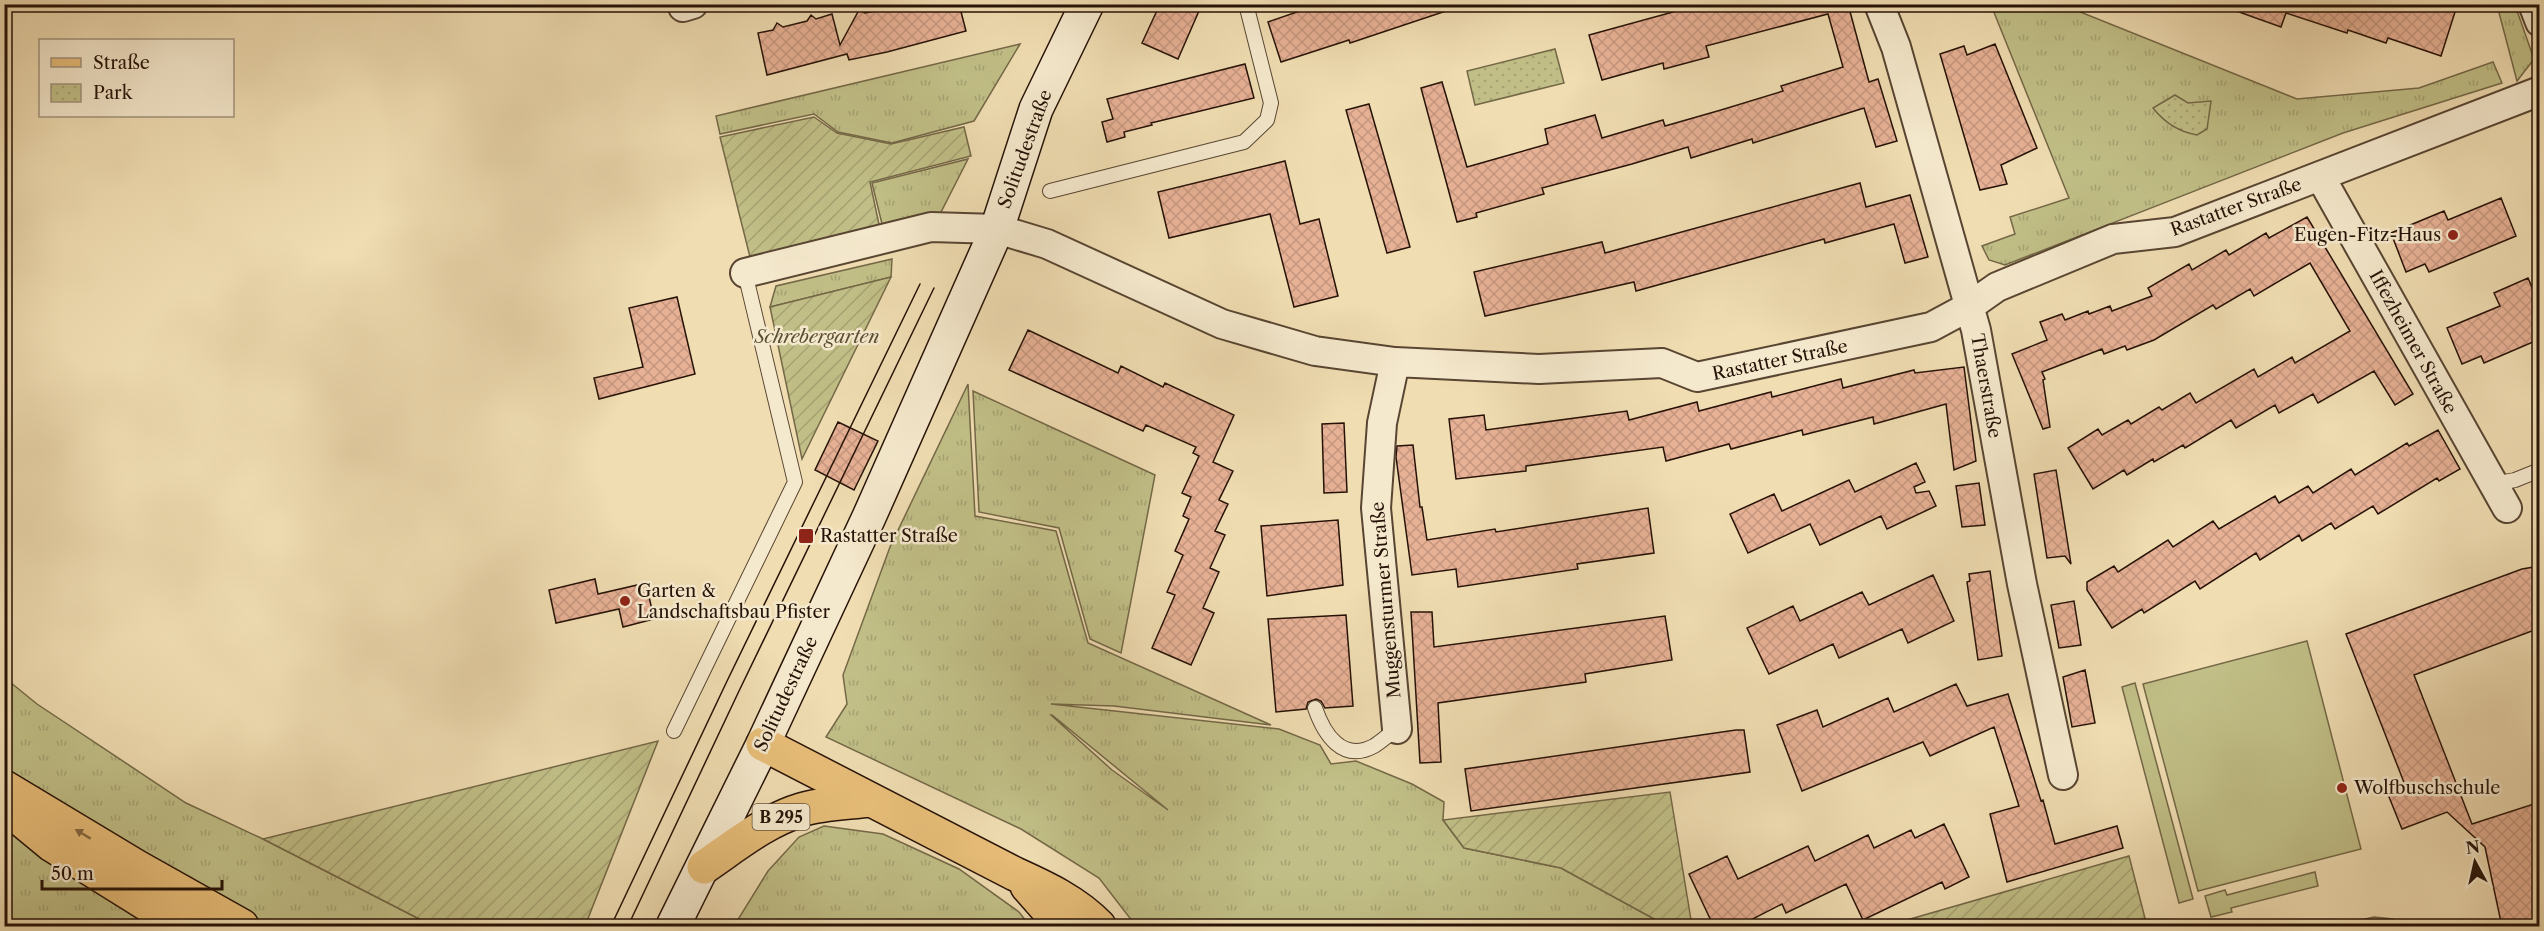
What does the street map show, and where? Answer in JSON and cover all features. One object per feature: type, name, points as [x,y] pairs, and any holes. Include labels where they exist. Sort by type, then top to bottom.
[{"type":"main road","name":"Solitudestraße","points":[[674,927],[763,744],[997,229],[1036,109],[1087,4]]},
{"type":"main road","points":[[763,744],[1050,890],[1086,913],[1099,927]]},
{"type":"main road","points":[[4,787],[242,927]]},
{"type":"main road","name":"B 295","points":[[704,867],[763,826],[782,817],[818,806],[871,800]]},
{"type":"main road","points":[[4,806],[51,845],[182,927]]},
{"type":"main road","points":[[1015,874],[1049,911],[1059,927]]},
{"type":"street","points":[[682,4],[683,7],[693,4]]},
{"type":"street","name":"Thaerstraße","points":[[1879,4],[1896,47],[1970,306],[2022,584],[2063,775]]},
{"type":"street","points":[[2534,4],[2540,22]]},
{"type":"street","name":"Rastatter Straße","points":[[997,229],[1047,244],[1222,324],[1314,351],[1395,362],[1539,369],[1662,363],[1697,377],[1931,327],[1970,306],[1997,287],[2113,239],[2175,232],[2540,91]]},
{"type":"street","name":"Iffezheimer Straße","points":[[2320,176],[2500,496]]},
{"type":"street","name":"Solitudestraße","points":[[745,273],[931,227],[997,229]]},
{"type":"street","name":"Muggensturmer Straße","points":[[1395,362],[1382,423],[1376,508],[1397,729]]},
{"type":"lane","points":[[1050,191],[1244,142],[1267,120],[1271,103],[1246,4]]},
{"type":"lane","name":"Solitudestraße","points":[[674,731],[795,482],[745,273]]},
{"type":"lane","points":[[2500,496],[2515,480],[2540,470]]},
{"type":"lane","name":"Muggensturmer Straße","points":[[1315,708],[1332,742],[1346,748],[1361,750],[1373,746],[1397,729]]},
{"type":"green space","points":[[1957,5],[1991,5],[1959,10]]},
{"type":"green space","points":[[1991,5],[2063,5],[2297,99],[2419,88],[2493,62],[2502,83],[2343,133],[2005,265],[1989,260],[1982,246],[2015,234],[2010,217],[2069,198]]},
{"type":"green space","points":[[2497,5],[2515,5],[2534,59],[2517,81]]},
{"type":"green space","points":[[1020,44],[974,121],[892,143],[838,132],[814,114],[720,134],[716,116]]},
{"type":"green space","points":[[1555,49],[1564,83],[1475,105],[1467,71]]},
{"type":"green space","points":[[2175,95],[2188,103],[2211,101],[2207,129],[2197,135],[2184,131],[2167,122],[2153,108]]},
{"type":"green space","points":[[814,117],[837,133],[891,144],[964,127],[971,156],[870,182],[880,229],[750,257],[720,137]]},
{"type":"green space","points":[[968,159],[940,214],[883,228],[872,183]]},
{"type":"green space","points":[[892,259],[891,277],[770,307],[776,286]]},
{"type":"green space","name":"Schrebergarten","points":[[891,277],[802,459],[770,307]]},
{"type":"green space","points":[[968,384],[975,516],[1056,531],[1088,643],[1271,725],[1114,706],[1051,704],[1279,729],[1320,745],[1331,764],[1356,761],[1412,784],[1444,802],[1443,820],[1464,848],[1561,868],[1667,926],[1136,926],[1099,878],[1021,829],[826,737],[847,704],[843,675],[890,547]],"holes":[[[1052,715],[1168,810],[1112,770]]]},
{"type":"green space","points":[[973,391],[1155,475],[1121,653],[1090,639],[1059,528],[979,512]]},
{"type":"green space","points":[[2307,641],[2361,849],[2198,891],[2143,684]]},
{"type":"green space","points":[[5,678],[37,704],[186,803],[263,839],[433,926],[22,926],[5,918]]},
{"type":"green space","points":[[2135,683],[2193,899],[2179,903],[2122,687]]},
{"type":"green space","points":[[658,741],[585,926],[433,926],[263,839]]},
{"type":"green space","points":[[1670,792],[1692,926],[1667,926],[1561,868],[1464,848],[1443,820]]},
{"type":"green space","points":[[824,826],[883,834],[959,869],[1019,912],[1030,926],[734,926],[768,871],[799,837]]},
{"type":"green space","points":[[2129,856],[2147,926],[1886,926]]},
{"type":"green space","points":[[2315,872],[2318,886],[2231,908],[2232,912],[2211,917],[2205,896],[2225,890],[2227,895]]},
{"type":"green space","points":[[2374,917],[2393,919],[2412,926],[2333,926]]},
{"type":"building","points":[[895,4],[959,4],[966,31],[887,52],[849,60],[847,54],[767,75],[758,33],[773,30],[777,23],[783,27],[807,21],[811,15],[816,19],[832,14],[840,45],[859,10],[865,13],[893,8]]},
{"type":"building","points":[[1160,4],[1202,4],[1178,59],[1142,43]]},
{"type":"building","points":[[1320,4],[1454,4],[1455,8],[1350,43],[1349,40],[1281,62],[1268,22]]},
{"type":"building","points":[[1702,4],[1848,4],[1869,82],[1878,79],[1897,141],[1876,147],[1864,108],[1753,143],[1752,139],[1691,158],[1688,147],[1542,188],[1544,194],[1476,213],[1477,217],[1457,222],[1421,88],[1442,82],[1467,167],[1548,144],[1545,129],[1595,115],[1602,138],[1663,120],[1665,126],[1783,91],[1781,86],[1843,67],[1828,14],[1706,46],[1709,57],[1664,69],[1663,63],[1602,80],[1589,35]]},
{"type":"building","points":[[2225,4],[2432,4],[2455,12],[2441,56],[2388,38],[2386,43],[2286,13],[2281,27],[2225,7]]},
{"type":"building","points":[[1995,44],[2037,148],[2001,165],[2007,184],[1980,190],[1940,54],[1964,46],[1967,55]]},
{"type":"building","points":[[1245,64],[1254,98],[1151,123],[1152,125],[1124,132],[1125,137],[1107,142],[1102,122],[1113,119],[1107,99]]},
{"type":"building","points":[[1369,104],[1410,247],[1387,253],[1346,110]]},
{"type":"building","points":[[1285,161],[1300,224],[1319,219],[1338,296],[1294,307],[1270,214],[1169,238],[1158,192]]},
{"type":"building","points":[[1860,183],[1866,207],[1910,195],[1928,257],[1905,263],[1894,224],[1825,243],[1824,239],[1636,291],[1634,282],[1485,316],[1474,272],[1602,242],[1605,253]]},
{"type":"building","name":"Eugen-Fitz-Haus","points":[[2501,198],[2516,236],[2429,272],[2425,264],[2406,272],[2391,233],[2444,211],[2448,220]]},
{"type":"building","points":[[2307,217],[2413,394],[2395,405],[2374,371],[2318,403],[2313,394],[2279,413],[2275,405],[2236,428],[2231,420],[2185,448],[2183,445],[2154,462],[2153,459],[2127,475],[2124,470],[2093,489],[2068,448],[2098,429],[2102,435],[2128,420],[2131,424],[2159,407],[2162,410],[2190,393],[2196,403],[2254,369],[2258,377],[2292,357],[2295,363],[2350,331],[2310,263],[2254,296],[2250,289],[2216,309],[2213,305],[2154,340],[2127,350],[2125,346],[2104,354],[2102,349],[2042,372],[2045,379],[2043,380],[2050,427],[2043,429],[2012,354],[2047,340],[2040,322],[2062,314],[2065,320],[2110,306],[2112,311],[2152,296],[2148,288],[2189,264],[2192,270],[2226,250],[2229,255],[2266,233],[2269,238]]},
{"type":"building","points":[[2528,278],[2540,306],[2540,339],[2484,363],[2481,356],[2462,364],[2447,328],[2500,306],[2494,293]]},
{"type":"building","points":[[677,297],[695,374],[599,399],[594,378],[643,367],[629,308]]},
{"type":"building","points":[[1028,330],[1118,373],[1121,366],[1163,387],[1165,383],[1234,415],[1213,462],[1233,471],[1219,500],[1228,504],[1215,531],[1225,535],[1210,568],[1219,572],[1203,608],[1214,613],[1191,665],[1152,648],[1175,595],[1167,592],[1183,555],[1175,551],[1189,519],[1183,516],[1191,497],[1182,493],[1199,456],[1193,453],[1196,447],[1146,425],[1143,431],[1009,370]]},
{"type":"building","points":[[1964,367],[1976,461],[1954,470],[1946,404],[1874,424],[1873,417],[1803,435],[1802,430],[1731,449],[1729,444],[1666,461],[1663,447],[1526,466],[1526,471],[1456,479],[1449,419],[1484,415],[1486,430],[1627,411],[1629,420],[1697,402],[1699,411],[1771,392],[1772,397],[1841,379],[1843,388],[1914,370],[1915,373]]},
{"type":"building","points":[[838,422],[878,441],[854,490],[815,470]]},
{"type":"building","points":[[1344,423],[1347,492],[1324,493],[1322,424]]},
{"type":"building","points":[[2438,430],[2460,469],[2439,481],[2437,478],[2378,514],[2373,506],[2335,529],[2331,523],[2302,541],[2299,535],[2260,560],[2256,553],[2200,589],[2195,581],[2144,613],[2142,609],[2112,628],[2087,590],[2087,582],[2114,566],[2118,572],[2168,540],[2173,547],[2213,521],[2219,529],[2275,496],[2279,503],[2308,486],[2313,493],[2351,469],[2355,475],[2407,443],[2409,446]]},
{"type":"building","points":[[1413,445],[1420,507],[1422,507],[1427,540],[1495,529],[1496,532],[1648,508],[1654,553],[1577,564],[1578,569],[1458,587],[1456,569],[1412,575],[1396,457],[1397,446]]},
{"type":"building","points":[[1916,463],[1925,482],[1914,487],[1916,493],[1929,491],[1936,506],[1887,529],[1881,516],[1820,545],[1810,524],[1748,553],[1730,514],[1774,494],[1782,511],[1849,480],[1855,492]]},
{"type":"building","points":[[2056,470],[2071,564],[2065,556],[2047,558],[2034,474]]},
{"type":"building","points":[[1979,483],[1985,525],[1962,527],[1956,486]]},
{"type":"building","points":[[1338,520],[1343,585],[1267,596],[1261,526]]},
{"type":"building","points":[[2540,566],[2540,628],[2414,675],[2472,824],[2540,802],[2540,927],[2502,927],[2485,847],[2447,812],[2402,829],[2387,792],[2405,785],[2346,634],[2522,569]]},
{"type":"building","points":[[1990,571],[2002,656],[1978,660],[1967,582],[1970,581],[1969,574]]},
{"type":"building","points":[[1933,575],[1954,621],[1908,643],[1902,629],[1839,658],[1833,644],[1769,674],[1747,628],[1793,606],[1800,621],[1862,592],[1869,605]]},
{"type":"building","points":[[595,579],[598,594],[646,583],[654,619],[623,627],[619,609],[556,623],[549,590]]},
{"type":"building","points":[[2074,601],[2081,645],[2059,648],[2051,605]]},
{"type":"building","points":[[1411,612],[1432,612],[1434,647],[1665,616],[1672,660],[1585,674],[1586,682],[1438,703],[1441,762],[1420,763]]},
{"type":"building","points":[[1346,615],[1353,706],[1325,708],[1321,701],[1316,699],[1308,702],[1306,709],[1276,712],[1268,619]]},
{"type":"building","points":[[2085,670],[2095,723],[2072,727],[2063,677]]},
{"type":"building","points":[[1956,684],[1967,706],[2008,694],[2055,844],[2117,826],[2123,848],[2007,882],[1990,814],[2019,806],[1994,727],[1930,756],[1923,742],[1802,791],[1777,725],[1817,710],[1823,727],[1888,698],[1894,712]]},
{"type":"building","points":[[1744,730],[1750,772],[1471,811],[1465,769]]},
{"type":"building","points":[[1944,824],[1969,877],[1945,889],[1942,882],[1863,920],[1846,884],[1786,913],[1782,904],[1737,927],[1714,927],[1689,874],[1727,856],[1738,879],[1808,846],[1815,861],[1868,835],[1874,848],[1911,830],[1915,838]]},
{"type":"tram line","points":[[611,926],[920,284]]},
{"type":"tram line","points":[[628,926],[934,288]]},
{"type":"place","name":"Eugen-Fitz-Haus","points":[[2453,235]]},
{"type":"place","name":"Rastatter Straße","points":[[806,536]]},
{"type":"place","name":"Garten & Landschaftsbau Pfister","points":[[625,601]]},
{"type":"place","name":"Wolfbuschschule","points":[[2342,788]]}]
